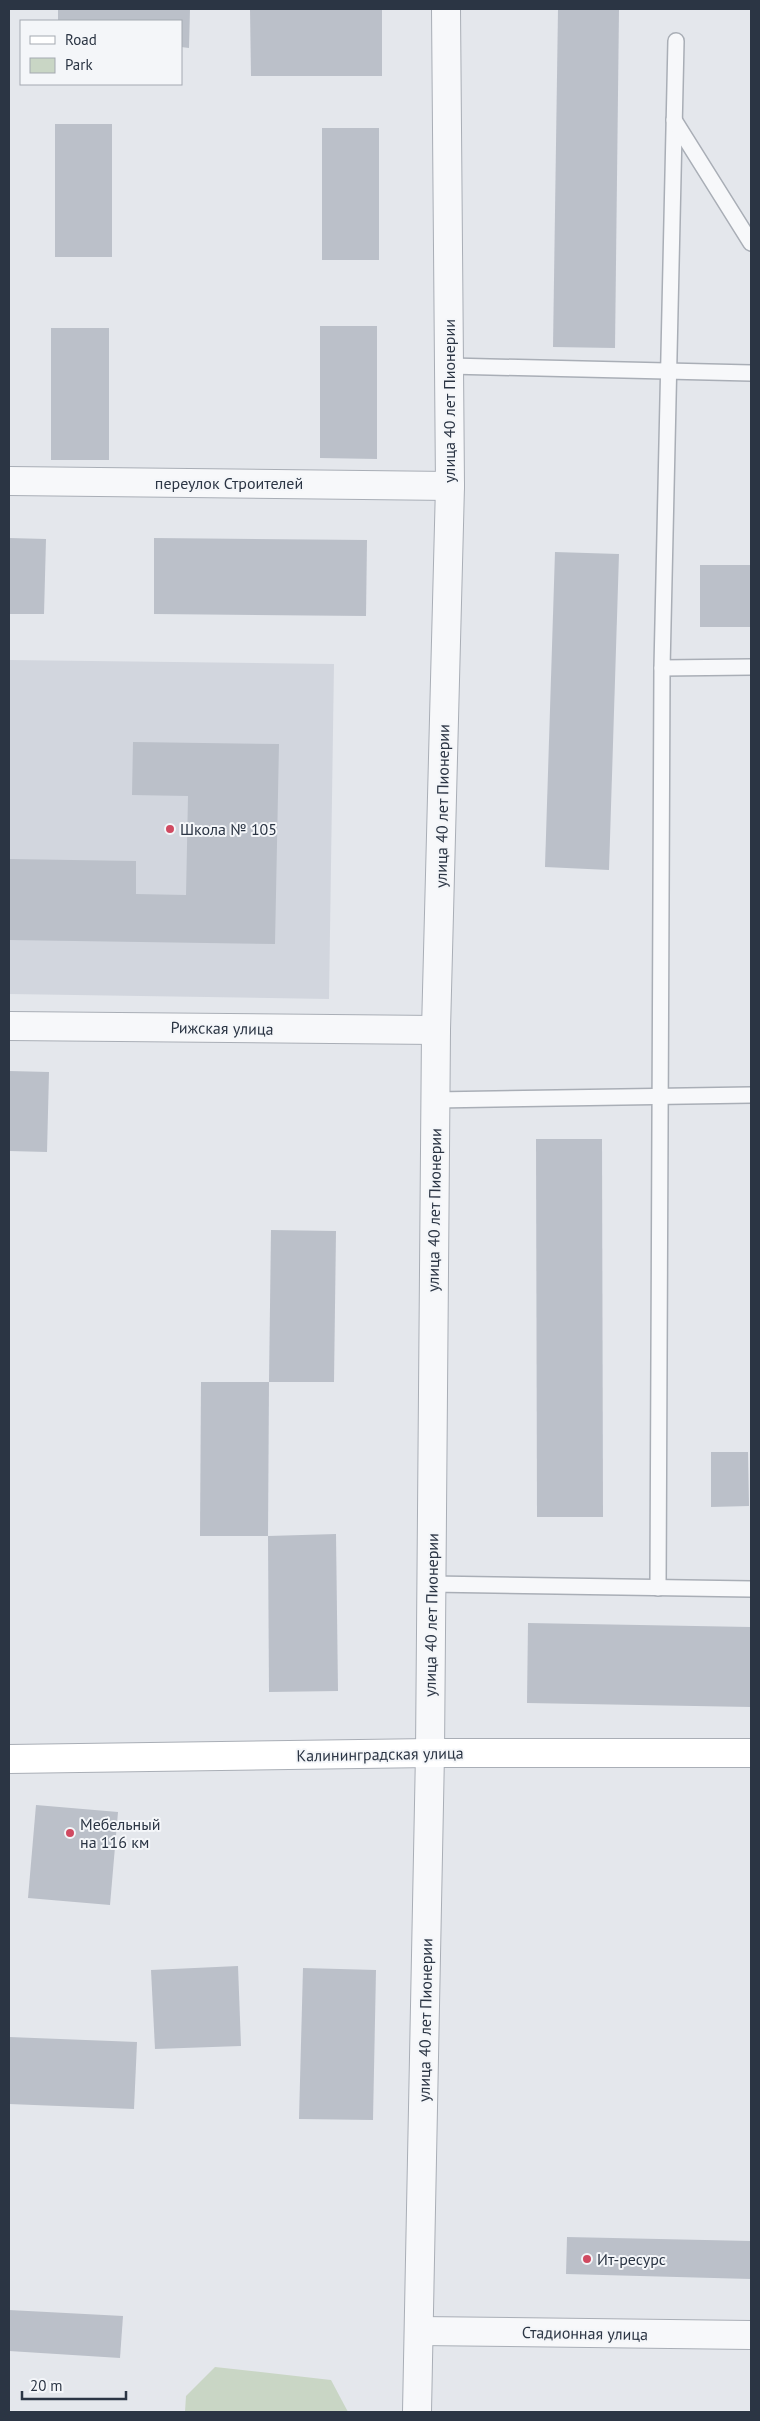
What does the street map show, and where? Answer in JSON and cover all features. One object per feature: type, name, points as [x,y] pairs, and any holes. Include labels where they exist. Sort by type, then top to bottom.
[{"type":"street","name":"улица 40 лет Пионерии","points":[[417,2412],[430,1753],[436,1030],[450,486],[446,9]]},
{"type":"street","name":"переулок Строителей","points":[[9,481],[450,486]]},
{"type":"street","name":"Рижская улица","points":[[9,1026],[436,1030]]},
{"type":"street","name":"Калининградская улица","points":[[9,1759],[430,1753],[751,1753]]},
{"type":"street","name":"Стадионная улица","points":[[419,2331],[751,2335]]},
{"type":"lane","points":[[658,1588],[662,668],[676,41]]},
{"type":"lane","points":[[674,120],[751,242]]},
{"type":"lane","points":[[450,366],[751,373]]},
{"type":"lane","points":[[662,668],[751,667]]},
{"type":"lane","points":[[435,1100],[751,1095]]},
{"type":"lane","points":[[431,1584],[751,1589]]},
{"type":"shaded area","name":"Школа № 105","points":[[9,660],[334,664],[329,999],[9,994]]},
{"type":"green space","points":[[215,2367],[331,2380],[348,2412],[185,2412],[186,2396]]},
{"type":"building","points":[[58,9],[190,9],[189,48],[182,47],[182,20],[58,20]]},
{"type":"building","points":[[250,9],[382,9],[382,76],[251,76]]},
{"type":"building","points":[[558,9],[619,9],[615,348],[553,347]]},
{"type":"building","points":[[55,124],[112,124],[112,257],[55,257]]},
{"type":"building","points":[[322,128],[379,128],[379,260],[322,260]]},
{"type":"building","points":[[320,326],[377,326],[377,459],[320,458]]},
{"type":"building","points":[[51,328],[109,328],[109,460],[51,460]]},
{"type":"building","points":[[9,538],[46,539],[44,614],[9,614]]},
{"type":"building","points":[[154,538],[367,540],[366,616],[154,614]]},
{"type":"building","points":[[555,552],[619,554],[609,870],[545,867]]},
{"type":"building","points":[[700,565],[751,565],[751,627],[700,627]]},
{"type":"building","points":[[133,742],[279,744],[275,944],[9,940],[9,859],[136,861],[136,894],[186,895],[188,796],[132,795]]},
{"type":"building","points":[[9,1071],[49,1072],[47,1152],[9,1151]]},
{"type":"building","points":[[536,1139],[602,1139],[603,1517],[537,1517]]},
{"type":"building","points":[[271,1230],[336,1231],[334,1382],[269,1382]]},
{"type":"building","points":[[201,1382],[269,1382],[268,1536],[200,1536]]},
{"type":"building","points":[[711,1452],[748,1452],[749,1506],[711,1507]]},
{"type":"building","points":[[336,1534],[338,1691],[269,1692],[268,1536]]},
{"type":"building","points":[[528,1623],[751,1627],[751,1707],[527,1703]]},
{"type":"building","points":[[36,1805],[118,1812],[110,1905],[28,1898]]},
{"type":"building","points":[[238,1966],[241,2046],[155,2049],[151,1970]]},
{"type":"building","points":[[303,1968],[376,1970],[373,2120],[299,2119]]},
{"type":"building","points":[[9,2037],[137,2042],[134,2109],[9,2104]]},
{"type":"building","points":[[567,2237],[751,2241],[751,2279],[566,2274]]},
{"type":"building","points":[[9,2310],[123,2316],[120,2358],[9,2351]]},
{"type":"place","name":"Школа № 105","points":[[170,829]]},
{"type":"place","name":"Мебельный на 116 км","points":[[70,1833]]},
{"type":"place","name":"Ит-ресурс","points":[[587,2259]]}]
